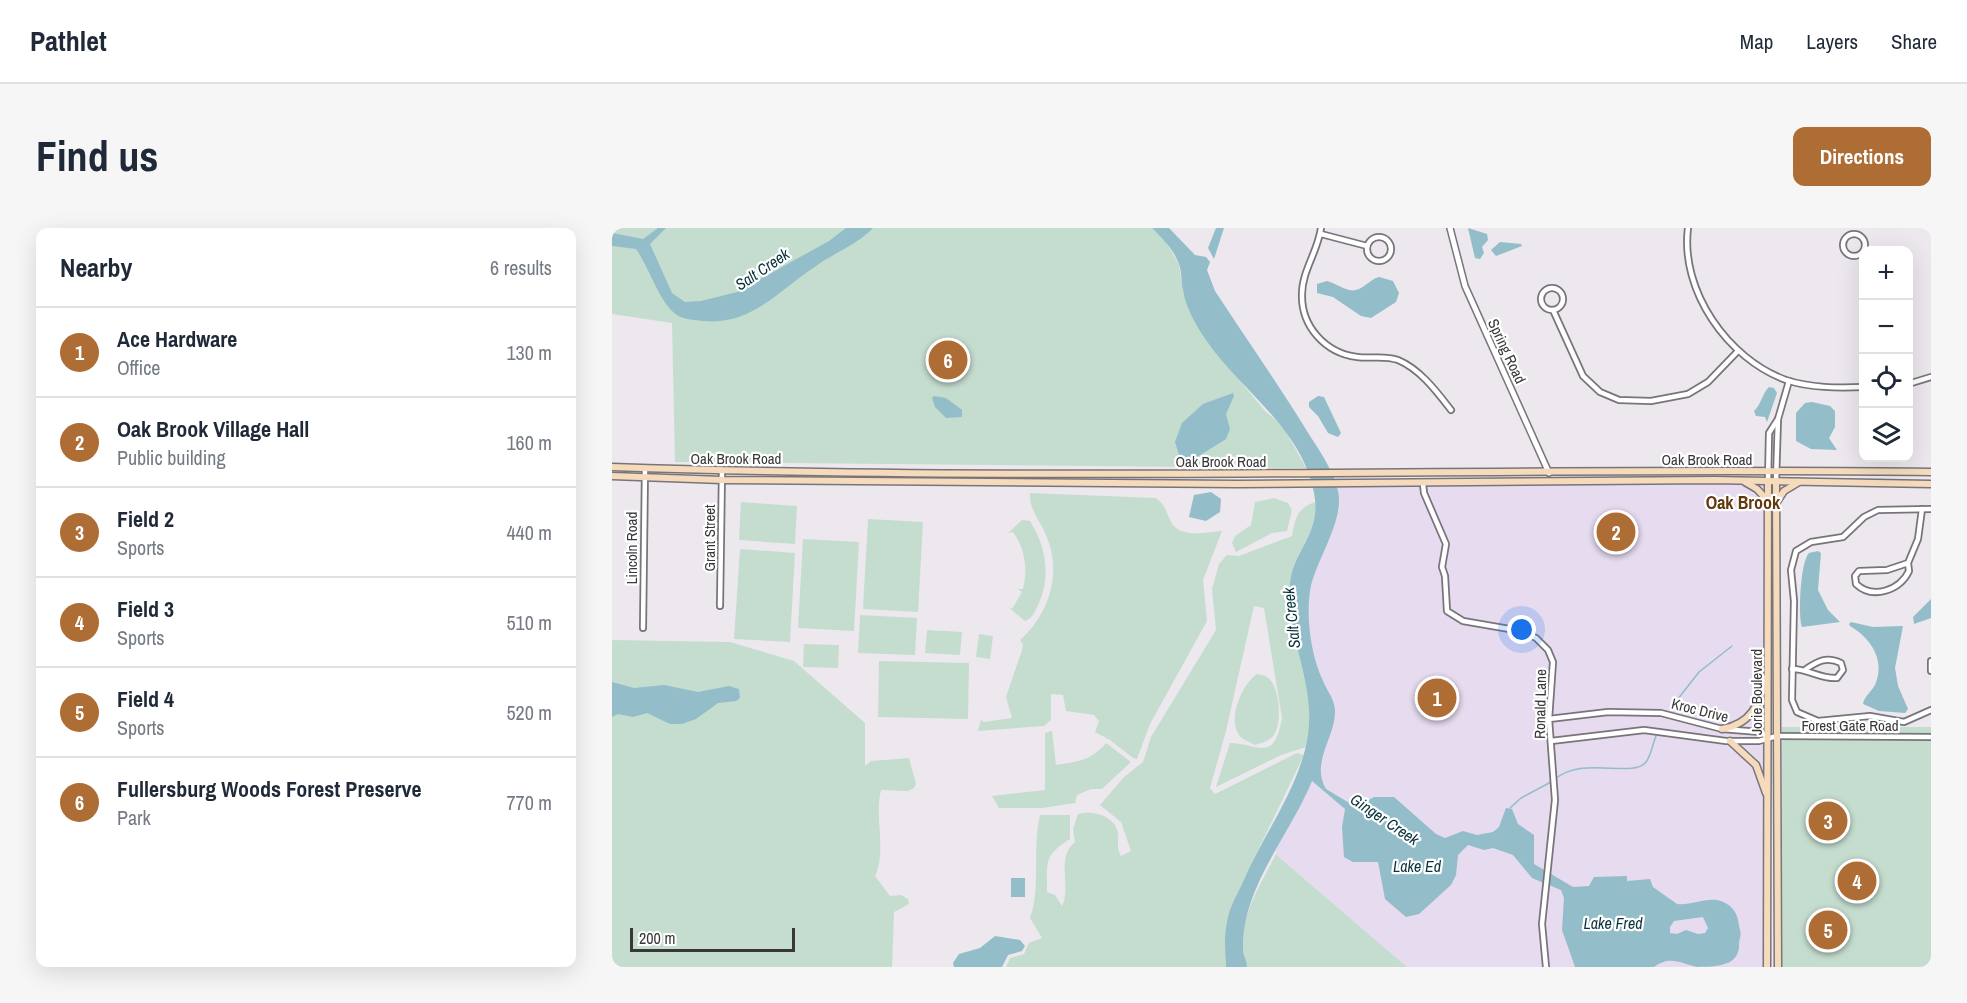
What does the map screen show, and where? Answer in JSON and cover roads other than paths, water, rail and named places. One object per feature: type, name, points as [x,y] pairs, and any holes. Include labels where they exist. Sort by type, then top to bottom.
[{"type":"main road","name":"Oak Brook Road","points":[[612,467],[722,470],[1297,474],[1931,472]]},
{"type":"main road","name":"Oak Brook Road","points":[[612,476],[722,480],[1301,484],[1742,481],[1931,484]]},
{"type":"main road","points":[[1742,481],[1758,489],[1768,501]]},
{"type":"main road","name":"Jorie Boulevard","points":[[1767,967],[1768,501],[1772,481]]},
{"type":"main road","name":"Jorie Boulevard","points":[[1772,481],[1776,504],[1778,967]]},
{"type":"main road","points":[[1776,504],[1784,491],[1800,481]]},
{"type":"main road","points":[[1769,609],[1777,609]]},
{"type":"main road","points":[[1722,729],[1743,723],[1752,714],[1758,704],[1768,669]]},
{"type":"main road","points":[[1730,741],[1756,765],[1767,799]]},
{"type":"street","name":"Spring Road","points":[[1450,228],[1458,263],[1470,297],[1549,473],[1550,482]]},
{"type":"street","points":[[1688,228],[1689,261],[1701,302],[1737,352],[1768,372],[1789,381],[1838,388],[1859,387]]},
{"type":"street","points":[[1366,246],[1321,231],[1302,292],[1306,318],[1317,337],[1347,355],[1383,357],[1405,364],[1425,380],[1450,410]]},
{"type":"street","points":[[1854,231],[1864,240],[1865,247],[1861,254],[1853,256],[1845,253],[1844,240],[1854,231]]},
{"type":"street","points":[[1382,237],[1389,243],[1390,253],[1383,260],[1377,260],[1370,257],[1366,246],[1374,239],[1382,237]]},
{"type":"street","points":[[1552,310],[1560,308],[1563,301],[1562,294],[1553,288],[1546,290],[1542,299],[1544,306],[1552,310],[1584,376],[1600,392],[1619,400],[1651,401],[1688,394],[1708,382],[1737,352]]},
{"type":"street","points":[[1913,382],[1931,377]]},
{"type":"street","name":"Jorie Boulevard","points":[[1772,481],[1777,471],[1778,419],[1789,381]]},
{"type":"street","name":"Jorie Boulevard","points":[[1772,481],[1769,471],[1768,432],[1778,419]]},
{"type":"street","name":"Lincoln Road","points":[[643,628],[645,468]]},
{"type":"street","name":"Grant Street","points":[[720,606],[722,470]]},
{"type":"street","name":"Ronald Lane","points":[[1423,484],[1424,493],[1446,544],[1442,567],[1445,576],[1447,611],[1463,621],[1521,631],[1536,638],[1548,650],[1553,662],[1549,719],[1555,783],[1542,924],[1546,967]]},
{"type":"street","points":[[1908,563],[1887,570],[1859,571],[1855,576],[1856,584],[1872,591],[1893,588],[1907,577],[1910,567],[1908,563],[1918,539],[1922,509]]},
{"type":"street","points":[[1931,509],[1878,510],[1864,517],[1843,537],[1811,542],[1796,551],[1791,570],[1794,601],[1792,700],[1794,707],[1801,715],[1826,721],[1870,716],[1904,722],[1931,710]]},
{"type":"street","points":[[1792,669],[1806,669],[1827,679],[1837,678],[1843,670],[1841,663],[1827,659],[1817,661],[1806,669]]},
{"type":"street","points":[[1931,661],[1931,671]]},
{"type":"street","name":"Kroc Drive","points":[[1549,719],[1640,711],[1675,715],[1722,729],[1760,732],[1768,737]]},
{"type":"street","name":"Kroc Drive","points":[[1551,741],[1644,730],[1730,741],[1760,741],[1768,737]]},
{"type":"street","name":"Forest Gate Road","points":[[1768,737],[1931,737]]},
{"type":"water","points":[[658,228],[666,228],[650,244],[672,293],[685,302],[701,301],[737,292],[829,241],[846,228],[873,228],[751,312],[737,318],[704,321],[683,318],[671,310],[636,249],[612,246],[612,233],[643,239]]},
{"type":"water","points":[[1152,228],[1169,228],[1195,255],[1206,257],[1210,262],[1207,270],[1215,291],[1320,451],[1336,484],[1339,503],[1337,515],[1313,580],[1309,602],[1309,625],[1313,649],[1319,671],[1335,710],[1332,730],[1322,759],[1322,779],[1326,789],[1356,807],[1374,797],[1394,797],[1436,834],[1445,838],[1463,831],[1477,835],[1493,832],[1499,827],[1506,808],[1512,809],[1518,824],[1534,835],[1534,864],[1573,887],[1589,886],[1594,877],[1627,876],[1627,881],[1650,879],[1653,887],[1677,904],[1717,900],[1730,906],[1736,914],[1741,934],[1736,957],[1731,961],[1719,966],[1705,967],[1665,961],[1654,967],[1575,967],[1562,930],[1564,898],[1561,890],[1532,878],[1513,855],[1493,848],[1484,850],[1468,845],[1458,855],[1456,875],[1451,885],[1419,914],[1406,917],[1385,899],[1378,862],[1353,862],[1344,857],[1342,827],[1345,809],[1312,781],[1268,863],[1250,905],[1244,927],[1243,950],[1247,967],[1226,967],[1225,933],[1231,907],[1291,789],[1303,757],[1308,733],[1307,689],[1293,627],[1290,583],[1292,571],[1314,520],[1314,493],[1307,470],[1284,429],[1220,359],[1202,335],[1186,303],[1177,259]],"holes":[[[1703,917],[1708,928],[1705,933],[1698,934],[1686,930],[1677,934],[1670,933],[1670,927],[1674,921]]]},
{"type":"water","points":[[1216,228],[1224,228],[1214,259],[1208,248]]},
{"type":"water","points":[[1468,228],[1487,234],[1488,240],[1482,247],[1484,253],[1480,259],[1475,258]]},
{"type":"water","points":[[1500,242],[1522,246],[1496,256],[1491,250]]},
{"type":"water","points":[[1379,277],[1393,281],[1399,293],[1396,302],[1371,318],[1361,316],[1333,297],[1317,293],[1317,284],[1327,281],[1346,289],[1357,290]]},
{"type":"water","points":[[1769,387],[1774,388],[1777,393],[1767,422],[1765,417],[1756,416],[1754,411]]},
{"type":"water","points":[[1233,393],[1234,396],[1226,414],[1230,429],[1226,439],[1194,459],[1183,459],[1179,455],[1175,442],[1182,423],[1203,404]]},
{"type":"water","points":[[934,396],[946,398],[962,410],[962,417],[946,418],[935,407],[932,398]]},
{"type":"water","points":[[1318,396],[1324,397],[1341,433],[1338,437],[1328,433],[1318,416],[1309,407],[1309,402]]},
{"type":"water","points":[[1812,402],[1830,406],[1835,411],[1835,427],[1829,438],[1837,450],[1811,449],[1796,441],[1796,413],[1805,403]]},
{"type":"water","points":[[1211,492],[1221,499],[1220,512],[1206,521],[1189,517],[1194,495]]},
{"type":"water","points":[[1818,551],[1821,553],[1818,590],[1828,610],[1840,622],[1802,627],[1800,602],[1804,567],[1809,553]]},
{"type":"water","points":[[1931,599],[1931,618],[1914,624],[1913,617]]},
{"type":"water","points":[[1851,622],[1873,627],[1903,626],[1895,668],[1898,686],[1908,709],[1905,713],[1879,711],[1863,704],[1875,685],[1879,667],[1870,644],[1850,626]]},
{"type":"water","points":[[612,682],[634,688],[664,685],[698,692],[729,686],[739,689],[740,698],[736,701],[718,703],[696,719],[682,724],[670,724],[647,713],[633,717],[618,714],[612,717]]},
{"type":"water","points":[[1011,878],[1025,878],[1025,897],[1011,897]]},
{"type":"water","points":[[995,936],[1020,940],[1025,946],[1022,951],[1008,955],[1002,967],[954,967],[953,963],[959,954],[980,948]]},
{"type":"waterway","points":[[1670,709],[1699,672],[1732,646]]},
{"type":"waterway","points":[[1555,779],[1567,772],[1579,769],[1639,767],[1648,759],[1656,736]]},
{"type":"waterway","points":[[1510,808],[1521,798],[1551,782]]},
{"type":"place","name":"Fullersburg Woods Forest Preserve","points":[[948,360]]},
{"type":"place","name":"Oak Brook Village Hall","points":[[1616,532]]},
{"type":"place","name":"Ace Hardware","points":[[1437,698]]},
{"type":"place","name":"Field 2","points":[[1828,821]]},
{"type":"place","name":"Field 3","points":[[1857,881]]},
{"type":"place","name":"Field 4","points":[[1828,930]]},
{"type":"district","name":"Oak Brook","points":[[1743,502]]},
{"type":"water label","name":"Salt Creek","points":[[762,269]]},
{"type":"water label","name":"Salt Creek","points":[[1291,618]]},
{"type":"water label","name":"Ginger Creek","points":[[1385,819]]},
{"type":"water label","name":"Lake Ed","points":[[1417,866]]},
{"type":"water label","name":"Lake Fred","points":[[1613,923]]}]
